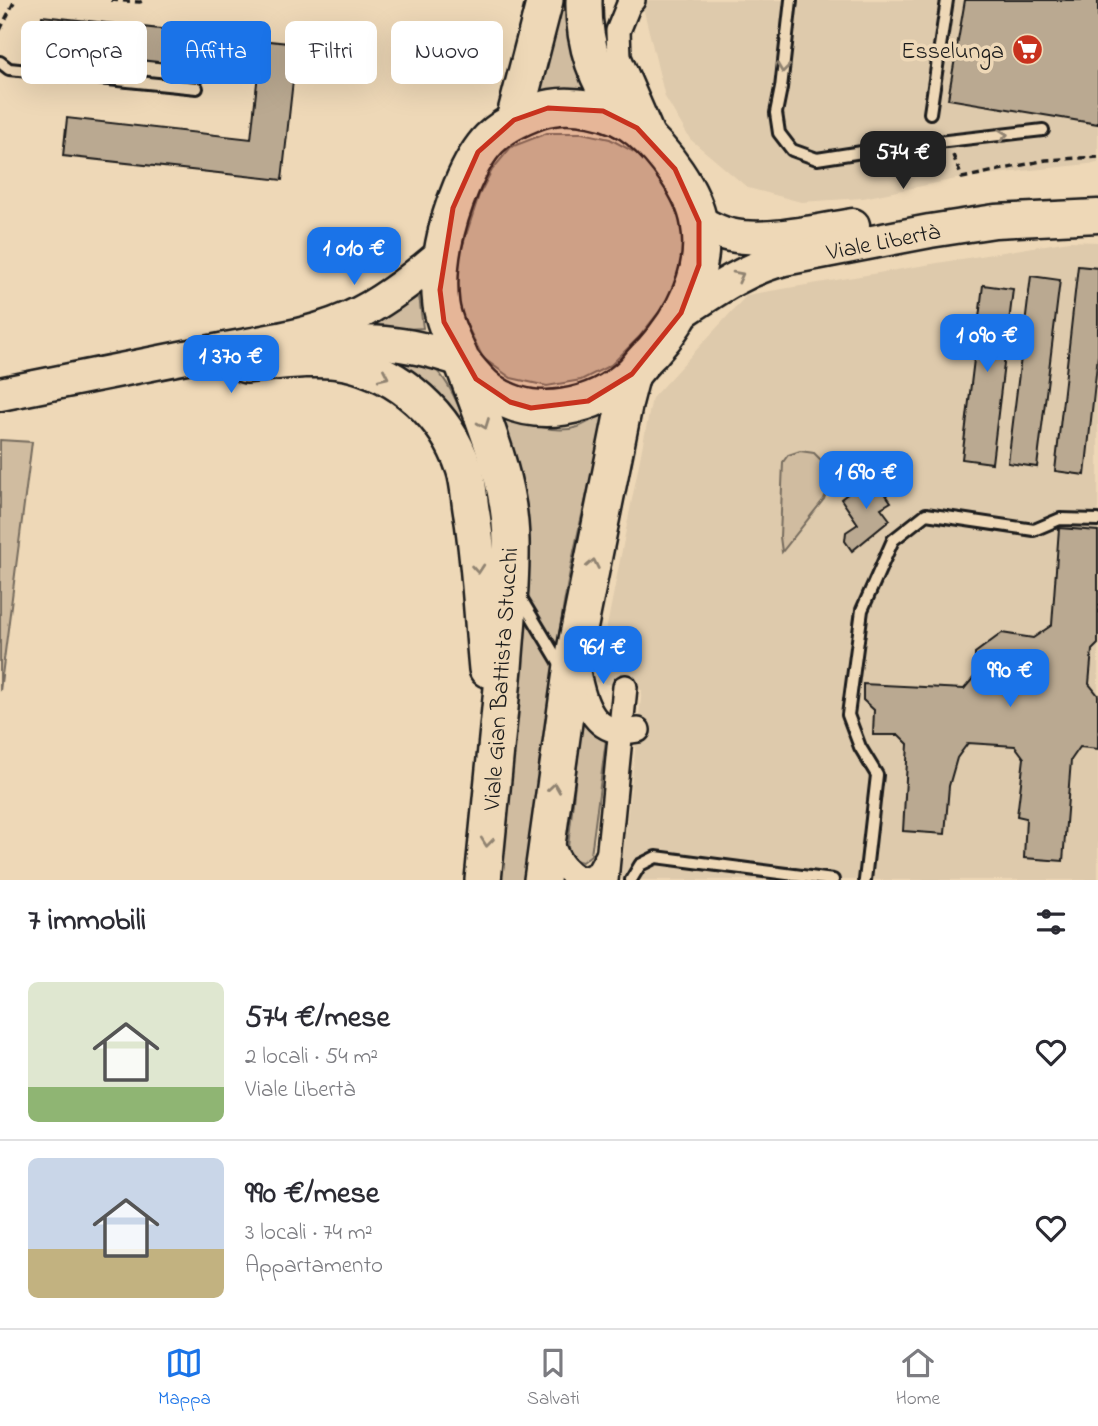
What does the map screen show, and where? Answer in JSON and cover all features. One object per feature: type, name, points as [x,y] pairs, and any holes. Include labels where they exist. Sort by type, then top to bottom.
[{"type":"main road","points":[[514,120],[545,0]]},
{"type":"main road","name":"Viale Gian Battista Stucchi","points":[[584,0],[584,19],[592,61],[604,90],[622,119]]},
{"type":"main road","name":"Viale Gian Battista Stucchi","points":[[461,360],[491,392],[510,402],[548,409],[587,401],[611,390],[632,374],[659,344],[681,313],[694,286],[701,243],[699,222],[675,169],[637,128],[603,111],[568,106],[548,108],[514,120],[496,132],[478,152],[453,208],[442,254],[441,303],[444,322],[497,456],[511,537],[511,582],[483,880]]},
{"type":"main road","name":"Viale Libertà","points":[[699,222],[729,235],[768,236],[988,206],[1098,200]]},
{"type":"main road","name":"Viale Libertà","points":[[681,313],[746,272],[784,259],[996,221],[1098,216]]},
{"type":"main road","points":[[0,394],[329,326],[359,314],[385,299],[442,254]]},
{"type":"main road","points":[[0,416],[246,365],[312,348],[346,343],[371,341],[417,347],[461,360]]},
{"type":"main road","points":[[246,365],[323,360],[345,362],[376,371],[413,393],[428,408],[449,438],[465,469],[476,544],[495,766]]},
{"type":"main road","name":"Viale Gian Battista Stucchi","points":[[542,880],[570,679],[632,374]]},
{"type":"street","points":[[633,0],[618,30],[619,57],[659,150]]},
{"type":"street","points":[[577,645],[582,694],[590,713],[605,726],[629,731]]},
{"type":"street","points":[[606,880],[614,800],[629,731],[625,687]]},
{"type":"street","points":[[614,800],[632,777]]},
{"type":"street","points":[[549,830],[561,865],[573,876],[583,880],[598,873],[608,855]]},
{"type":"lane","points":[[791,0],[776,113],[779,133],[792,150],[817,159],[1044,130]]},
{"type":"lane","points":[[930,113],[947,0]]},
{"type":"lane","points":[[0,62],[9,69],[197,88]]},
{"type":"lane","points":[[866,880],[877,775],[860,747],[848,715],[862,610],[893,540],[926,514],[1034,530],[1060,519],[1098,520]]},
{"type":"lane","points":[[511,582],[570,679]]},
{"type":"lane","points":[[631,880],[640,865],[656,857],[833,880]]},
{"type":"path","points":[[0,30],[15,0]]},
{"type":"path","points":[[111,0],[145,0]]},
{"type":"path","points":[[948,141],[962,178],[1046,160],[1098,157]]},
{"type":"highlighted area","points":[[548,108],[603,111],[637,128],[675,169],[699,222],[699,265],[681,313],[632,374],[588,401],[531,408],[510,402],[476,379],[444,322],[440,290],[453,208],[478,152],[514,120]]},
{"type":"shaded area","points":[[560,0],[567,0],[592,95],[533,97]]},
{"type":"shaded area","points":[[644,0],[1098,0],[1098,163],[966,177],[863,198],[801,202],[748,188],[690,139],[665,97],[644,11]]},
{"type":"shaded area","points":[[547,133],[582,133],[610,139],[638,154],[665,180],[678,208],[685,243],[678,278],[663,307],[639,337],[611,365],[581,380],[547,386],[511,378],[483,358],[456,303],[456,280],[461,251],[479,195],[492,170],[511,147]]},
{"type":"shaded area","points":[[1069,241],[1098,242],[1098,880],[620,880],[642,690],[596,682],[652,398],[747,295]]},
{"type":"shaded area","points":[[419,296],[423,328],[361,332]]},
{"type":"shaded area","points":[[396,357],[430,367],[445,381],[464,418],[481,469],[385,361]]},
{"type":"shaded area","points":[[496,409],[536,426],[557,430],[578,427],[608,411],[573,555],[564,604],[526,880],[495,880]]},
{"type":"shaded area","points":[[0,440],[32,442],[0,691]]},
{"type":"shaded area","points":[[800,451],[814,453],[824,463],[830,482],[824,499],[782,552],[780,537],[783,462],[788,455]]},
{"type":"shaded area","points":[[582,720],[606,740],[591,855],[582,862],[572,857],[568,847]]},
{"type":"building","name":"Esselunga","points":[[965,0],[1098,0],[1098,124],[948,99]]},
{"type":"building","points":[[42,16],[88,21],[42,21]]},
{"type":"building","points":[[147,28],[161,29],[161,62],[147,61]]},
{"type":"building","points":[[271,41],[285,43],[285,84],[293,84],[282,180],[63,156],[67,118],[251,139],[257,84],[271,84]]},
{"type":"building","points":[[1078,266],[1098,268],[1098,355],[1085,475],[1055,471]]},
{"type":"building","points":[[1031,276],[1060,280],[1037,467],[1008,463]]},
{"type":"building","points":[[983,285],[1013,289],[992,463],[962,459]]},
{"type":"building","points":[[872,475],[891,502],[881,508],[890,520],[852,551],[845,541],[846,532],[858,524],[841,499]]},
{"type":"building","points":[[1059,528],[1098,531],[1098,644],[1092,650],[1089,684],[1098,695],[1098,749],[1080,747],[1071,760],[1063,861],[1024,858],[1026,818],[1017,816],[1024,758],[1015,746],[968,743],[957,758],[949,786],[945,834],[903,831],[908,744],[899,735],[873,735],[874,710],[863,700],[863,684],[964,689],[975,676],[975,653],[1002,633],[1033,638],[1052,625]]},
{"type":"place","name":"Esselunga","points":[[1027,50]]}]
